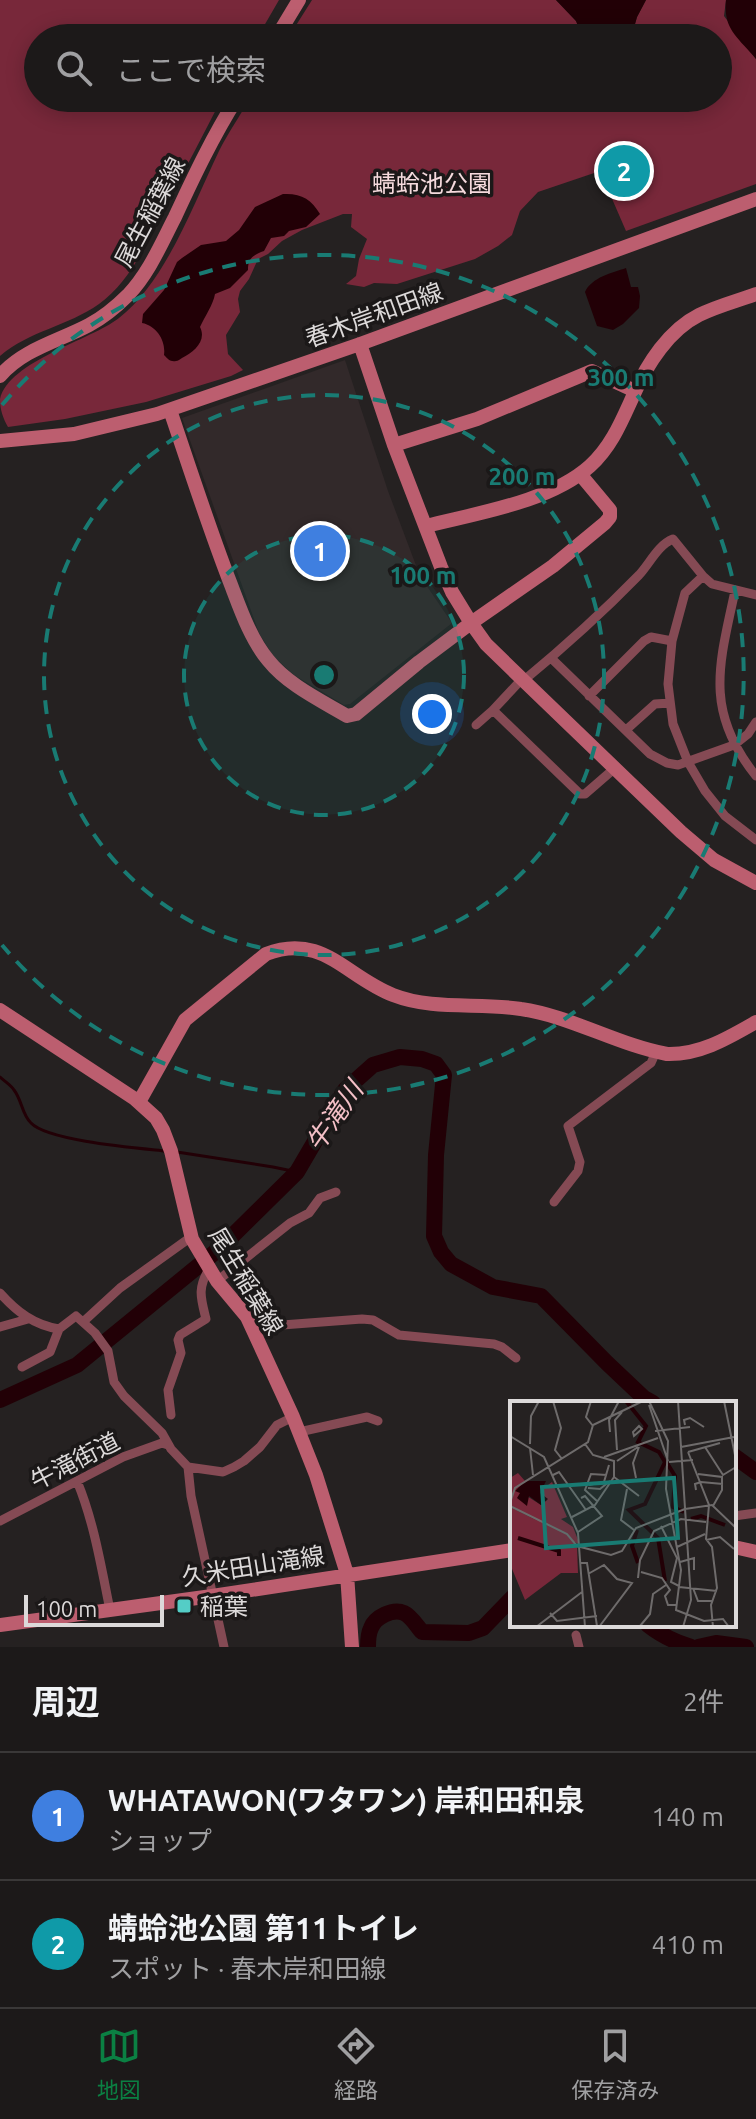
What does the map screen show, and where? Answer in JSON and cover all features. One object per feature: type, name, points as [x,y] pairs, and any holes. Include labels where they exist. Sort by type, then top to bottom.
[{"type":"street","points":[[284,24],[299,0]]},
{"type":"street","name":"尾生稲葉線","points":[[0,376],[32,351],[105,315],[130,293],[156,255],[229,112]]},
{"type":"street","name":"春木岸和田線","points":[[0,441],[74,434],[170,410],[756,199]]},
{"type":"street","points":[[426,526],[557,489],[580,474],[592,465],[614,438],[644,372],[662,347],[686,323],[705,312],[756,294]]},
{"type":"street","points":[[360,344],[394,445],[452,592],[486,644],[702,850],[756,883]]},
{"type":"street","points":[[394,445],[477,419],[592,371],[635,391]]},
{"type":"street","points":[[170,410],[212,536],[248,625],[267,660],[294,684],[347,716],[356,714],[419,662],[553,566],[610,517],[610,510],[580,474]]},
{"type":"street","points":[[476,725],[641,573],[666,542],[673,539],[712,584],[756,595]]},
{"type":"street","points":[[703,576],[685,593],[672,641],[668,684],[673,724],[688,762],[705,791],[725,816],[756,840]]},
{"type":"street","points":[[735,591],[720,663],[719,694],[734,745],[756,776]]},
{"type":"street","points":[[589,696],[644,641],[651,637],[672,641]]},
{"type":"street","points":[[551,658],[650,754],[667,763],[678,765],[734,745],[748,734],[756,722]]},
{"type":"street","points":[[626,730],[655,704],[670,703]]},
{"type":"street","points":[[493,710],[580,794],[585,794],[615,768]]},
{"type":"street","points":[[139,1102],[185,1020],[266,954],[280,948],[312,949],[370,984],[411,1001],[523,1009],[656,1052],[680,1054],[703,1048],[756,1022]]},
{"type":"street","name":"尾生稲葉線","points":[[0,1010],[139,1102],[156,1118],[163,1130],[171,1151],[191,1238],[213,1275],[247,1317],[316,1475],[347,1574],[352,1647]]},
{"type":"street","points":[[554,1202],[578,1171],[580,1162],[568,1126],[651,1063],[656,1052]]},
{"type":"street","points":[[171,1415],[168,1390],[181,1353],[178,1340],[180,1335],[206,1319],[200,1293],[202,1281],[309,1213],[320,1198],[336,1192]]},
{"type":"street","points":[[83,1322],[120,1288],[191,1238]]},
{"type":"street","points":[[0,1293],[28,1319],[42,1327],[59,1329]]},
{"type":"street","points":[[22,1367],[50,1352],[59,1329],[76,1316],[95,1333],[108,1351],[114,1382],[162,1433],[168,1445],[188,1467],[191,1496],[224,1647]]},
{"type":"street","points":[[0,1327],[28,1319]]},
{"type":"street","points":[[253,1330],[282,1325],[373,1320],[399,1335],[494,1344],[516,1358]]},
{"type":"street","points":[[188,1467],[223,1472],[234,1467],[260,1447],[277,1425],[293,1417]]},
{"type":"street","points":[[299,1432],[367,1417],[378,1421]]},
{"type":"street","name":"牛滝街道","points":[[0,1521],[123,1457],[162,1443],[168,1445]]},
{"type":"street","points":[[77,1481],[97,1544],[110,1610]]},
{"type":"street","points":[[736,1516],[756,1513]]},
{"type":"street","points":[[736,1547],[756,1552]]},
{"type":"street","name":"久米田山滝線","points":[[0,1625],[510,1550]]},
{"type":"street","points":[[576,1635],[579,1647]]},
{"type":"shaded area","points":[[556,0],[646,0],[635,24],[577,24]]},
{"type":"shaded area","points":[[726,0],[756,0],[756,59],[732,30]]},
{"type":"shaded area","points":[[283,194],[305,198],[320,214],[306,227],[271,238],[264,251],[252,258],[248,270],[230,288],[215,294],[200,327],[202,337],[198,346],[178,360],[169,360],[164,355],[164,345],[159,335],[152,327],[142,323],[143,314],[164,290],[177,262],[201,245],[226,241],[239,230],[255,207]]},
{"type":"shaded area","points":[[626,268],[631,287],[638,287],[639,308],[613,330],[597,326],[585,292],[597,279]]},
{"type":"shaded area","points":[[345,360],[420,576],[452,623],[350,704],[344,705],[294,675],[273,656],[259,633],[182,418]]},
{"type":"green space","points":[[0,0],[279,0],[265,24],[24,24],[24,112],[215,112],[146,244],[121,283],[87,312],[23,340],[0,356]]},
{"type":"green space","points":[[312,0],[556,0],[577,24],[297,24]]},
{"type":"green space","name":"蜻蛉池公園","points":[[646,0],[726,0],[724,16],[730,24],[635,24]]},
{"type":"green space","name":"蜻蛉池公園","points":[[732,27],[756,59],[756,184],[626,231],[600,171],[538,192],[520,211],[512,235],[475,259],[397,284],[374,283],[364,287],[346,284],[356,276],[367,239],[351,227],[352,214],[343,214],[302,230],[258,259],[240,291],[240,312],[226,335],[228,354],[243,370],[146,402],[8,427],[0,399],[18,373],[119,318],[151,284],[177,241],[219,151],[242,112],[732,112]]},
{"type":"waterway","name":"牛滝川","points":[[0,1400],[77,1365],[219,1249],[297,1172],[345,1090],[373,1065],[400,1057],[436,1064],[444,1075],[436,1155],[434,1236],[441,1252],[451,1264],[493,1287],[541,1296],[649,1401]]},
{"type":"waterway","points":[[0,1077],[17,1094],[28,1120],[41,1129],[94,1143],[166,1151]]},
{"type":"waterway","points":[[177,1152],[297,1172]]},
{"type":"waterway","name":"牛滝川","points":[[736,1457],[756,1472]]},
{"type":"waterway","points":[[368,1647],[373,1624],[390,1613],[407,1614],[422,1632],[469,1633],[483,1628],[510,1600]]},
{"type":"waterway","points":[[651,1627],[691,1647]]},
{"type":"waterway","points":[[698,1647],[716,1643],[746,1647]]},
{"type":"place","name":"蜻蛉池公園 第11トイレ","points":[[624,171]]},
{"type":"place","name":"WHATAWON(ワタワン) 岸和田和泉","points":[[320,551]]},
{"type":"place","name":"稲葉","points":[[184,1606]]}]
